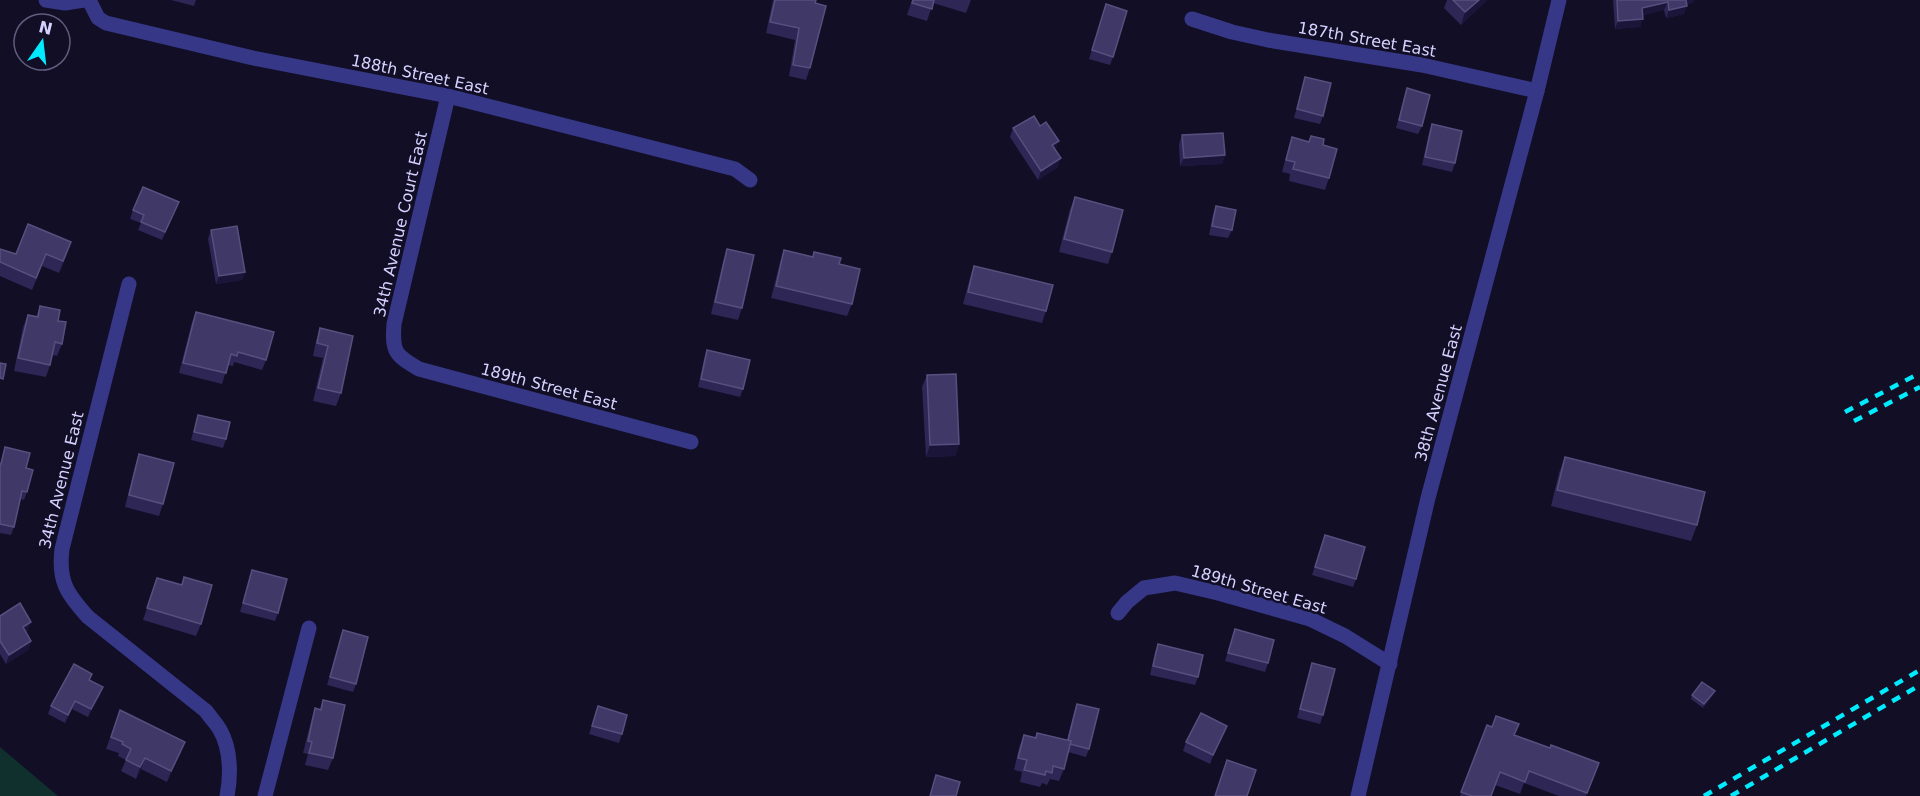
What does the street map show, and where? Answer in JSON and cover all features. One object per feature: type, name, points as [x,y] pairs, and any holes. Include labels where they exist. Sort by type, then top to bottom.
[{"type":"street","points":[[46,0],[65,3],[84,0]]},
{"type":"street","name":"188th Street East","points":[[89,0],[98,18],[106,23],[253,58],[448,96],[735,169],[750,180]]},
{"type":"street","name":"38th Avenue East","points":[[1358,796],[1426,506],[1537,91],[1559,0]]},
{"type":"street","name":"187th Street East","points":[[1192,19],[1232,33],[1422,65],[1537,91]]},
{"type":"street","name":"34th Avenue Court East","points":[[400,358],[394,348],[394,324],[448,96]]},
{"type":"street","name":"34th Avenue East","points":[[129,284],[62,549],[60,564],[62,578],[71,599],[88,617],[206,711],[221,730],[228,755],[230,778],[227,796]]},
{"type":"street","name":"189th Street East","points":[[400,358],[419,369],[691,442]]},
{"type":"street","name":"189th Street East","points":[[1118,613],[1144,588],[1175,583],[1310,619],[1345,636],[1390,664]]},
{"type":"street","points":[[265,796],[309,628]]},
{"type":"green space","points":[[0,747],[58,796],[0,796]]},
{"type":"building","points":[[775,0],[816,0],[815,3],[826,6],[810,68],[793,65],[799,28],[770,22]]},
{"type":"building","points":[[913,0],[934,0],[932,9],[912,3]]},
{"type":"building","points":[[1453,0],[1479,0],[1465,12]]},
{"type":"building","points":[[1617,0],[1686,0],[1687,6],[1669,10],[1668,2],[1642,8],[1643,19],[1618,21]]},
{"type":"building","points":[[1106,4],[1127,11],[1113,57],[1092,50]]},
{"type":"building","points":[[1305,77],[1331,83],[1323,116],[1297,109]]},
{"type":"building","points":[[1407,88],[1430,95],[1422,126],[1399,120]]},
{"type":"building","points":[[1034,116],[1040,126],[1046,122],[1059,141],[1052,145],[1061,158],[1041,171],[1013,128]]},
{"type":"building","points":[[1432,124],[1462,131],[1455,163],[1425,157]]},
{"type":"building","points":[[1223,133],[1225,155],[1184,158],[1182,135]]},
{"type":"building","points":[[1311,136],[1324,139],[1323,145],[1337,149],[1329,178],[1293,169],[1295,162],[1286,160],[1292,137],[1309,142]]},
{"type":"building","points":[[143,187],[179,202],[165,232],[141,222],[144,215],[133,210]]},
{"type":"building","points":[[1075,197],[1123,210],[1112,252],[1064,239]]},
{"type":"building","points":[[1216,206],[1236,210],[1232,230],[1212,226]]},
{"type":"building","points":[[28,224],[71,242],[63,261],[46,254],[36,278],[0,262],[0,249],[16,254]]},
{"type":"building","points":[[237,226],[245,272],[219,276],[211,230]]},
{"type":"building","points":[[727,249],[754,255],[742,308],[715,302]]},
{"type":"building","points":[[784,250],[813,257],[814,252],[841,258],[839,264],[860,269],[852,304],[776,286]]},
{"type":"building","points":[[974,266],[1053,285],[1046,311],[968,292]]},
{"type":"building","points":[[40,306],[60,310],[58,321],[66,322],[62,344],[55,342],[50,365],[18,358],[28,315],[38,317]]},
{"type":"building","points":[[196,312],[274,332],[266,360],[238,352],[237,356],[231,354],[226,373],[183,363]]},
{"type":"building","points":[[320,328],[353,336],[341,393],[318,388],[328,346],[317,343]]},
{"type":"building","points":[[707,350],[750,360],[743,389],[701,379]]},
{"type":"building","points":[[0,363],[6,364],[3,379],[0,378]]},
{"type":"building","points":[[956,374],[959,444],[930,445],[927,375]]},
{"type":"building","points":[[198,415],[230,422],[226,439],[194,432]]},
{"type":"building","points":[[5,447],[30,453],[26,468],[33,470],[27,492],[22,491],[14,527],[0,524],[0,464]]},
{"type":"building","points":[[139,454],[174,463],[163,504],[129,495]]},
{"type":"building","points":[[1565,457],[1705,492],[1697,525],[1557,490]]},
{"type":"building","points":[[1325,535],[1365,547],[1356,579],[1315,567]]},
{"type":"building","points":[[252,570],[287,579],[278,613],[243,603]]},
{"type":"building","points":[[184,577],[212,585],[201,624],[147,608],[157,578],[182,585]]},
{"type":"building","points":[[20,603],[31,622],[23,627],[31,641],[9,655],[0,641],[0,616]]},
{"type":"building","points":[[1235,629],[1274,640],[1268,663],[1228,653]]},
{"type":"building","points":[[343,630],[368,637],[356,684],[330,677]]},
{"type":"building","points":[[1158,644],[1203,655],[1198,677],[1153,666]]},
{"type":"building","points":[[1312,663],[1335,669],[1323,715],[1300,709]]},
{"type":"building","points":[[74,664],[92,674],[89,680],[103,687],[91,709],[75,701],[68,715],[51,706]]},
{"type":"building","points":[[1702,682],[1715,691],[1704,704],[1692,695]]},
{"type":"building","points":[[323,700],[345,705],[333,758],[309,753],[312,742],[308,741],[315,708],[321,710]]},
{"type":"building","points":[[1077,704],[1099,709],[1089,749],[1070,744],[1071,741],[1068,740]]},
{"type":"building","points":[[598,706],[627,715],[622,734],[592,726]]},
{"type":"building","points":[[120,710],[185,742],[171,771],[145,758],[140,767],[126,760],[131,749],[122,744],[123,742],[111,737]]},
{"type":"building","points":[[1201,713],[1227,726],[1213,755],[1186,742]]},
{"type":"building","points":[[1496,716],[1519,724],[1514,735],[1550,748],[1551,745],[1599,763],[1587,793],[1529,771],[1525,782],[1500,772],[1491,796],[1472,796],[1461,792],[1487,725],[1492,727]]},
{"type":"building","points":[[1037,733],[1071,741],[1064,769],[1053,766],[1052,773],[1046,771],[1045,775],[1024,770],[1027,760],[1018,758],[1024,735],[1036,738]]},
{"type":"building","points":[[1227,760],[1256,770],[1247,796],[1215,796]]},
{"type":"building","points":[[936,775],[960,782],[956,796],[930,796]]},
{"type":"railway","points":[[1845,412],[1920,373]]},
{"type":"railway","points":[[1854,421],[1920,387]]},
{"type":"railway","points":[[1704,796],[1920,670]]},
{"type":"railway","points":[[1731,796],[1920,685]]}]
